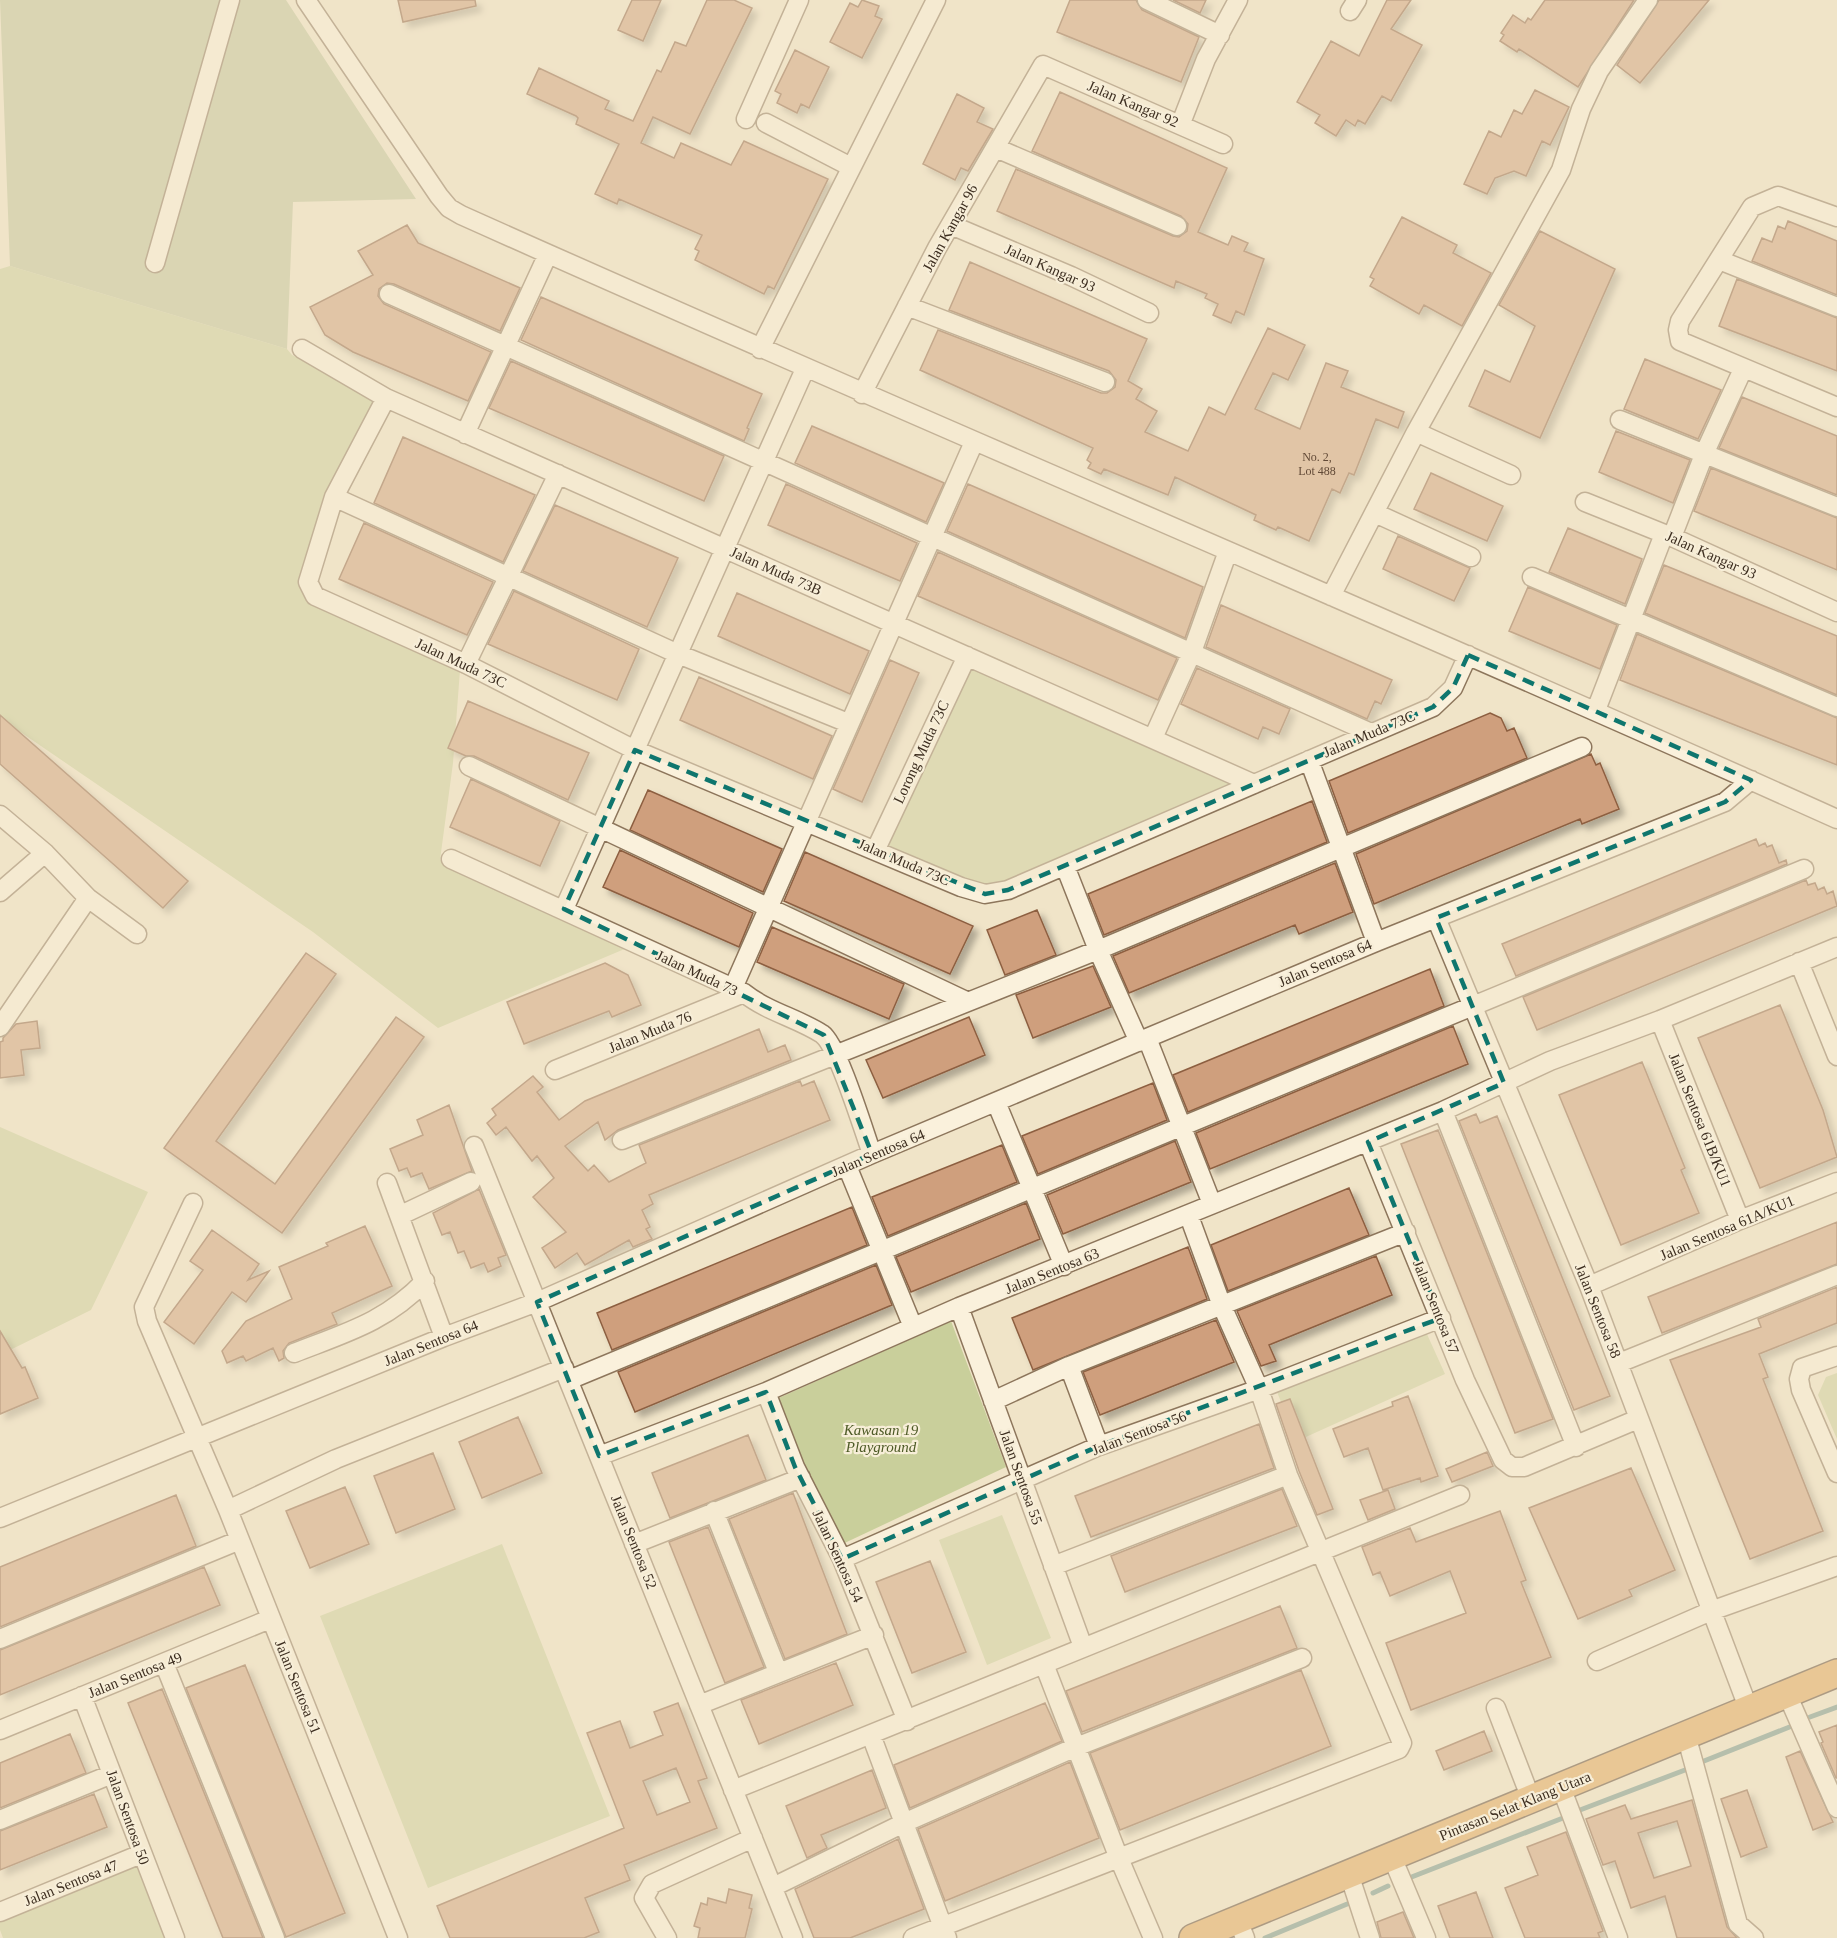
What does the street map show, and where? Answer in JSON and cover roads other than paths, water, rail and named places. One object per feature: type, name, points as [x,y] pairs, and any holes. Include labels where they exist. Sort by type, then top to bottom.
[{"type":"highway","name":"Pintasan Selat Klang Utara","points":[[1193,1938],[1232,1931],[1349,1874],[1837,1673]]},
{"type":"street","points":[[155,263],[230,0]]},
{"type":"street","points":[[306,0],[449,208],[548,255],[805,369],[1596,710],[1837,819]]},
{"type":"street","points":[[746,119],[799,0]]},
{"type":"street","points":[[1147,0],[1220,35]]},
{"type":"street","points":[[1181,123],[1206,59],[1238,0]]},
{"type":"street","points":[[1331,596],[1416,432],[1561,170],[1581,110],[1599,71],[1647,0]]},
{"type":"street","points":[[760,349],[851,167],[929,2]]},
{"type":"street","name":"Jalan Kangar 92","points":[[1043,65],[1123,101],[1181,123],[1223,144]]},
{"type":"street","name":"Jalan Kangar 96","points":[[862,394],[951,225],[1043,65]]},
{"type":"street","points":[[766,123],[851,167]]},
{"type":"street","points":[[996,148],[1177,226]]},
{"type":"street","points":[[1837,217],[1778,196],[1752,207],[1680,321],[1678,330],[1680,341],[1837,407]]},
{"type":"street","name":"Jalan Kangar 93","points":[[951,225],[1071,276],[1149,313]]},
{"type":"street","points":[[465,434],[548,255]]},
{"type":"street","points":[[1719,260],[1837,308]]},
{"type":"street","points":[[389,294],[1371,734]]},
{"type":"street","points":[[907,306],[1105,382]]},
{"type":"street","name":"Jalan Muda 73B","points":[[302,349],[386,398],[1254,784]]},
{"type":"street","points":[[564,909],[805,369]]},
{"type":"street","points":[[1596,710],[1629,619],[1743,369]]},
{"type":"street","points":[[386,398],[334,497],[678,654],[848,723]]},
{"type":"street","points":[[1620,420],[1705,452],[1837,507]]},
{"type":"street","points":[[1416,432],[1510,475]]},
{"type":"street","points":[[739,990],[769,907],[804,822],[974,442]]},
{"type":"street","points":[[466,664],[558,474]]},
{"type":"street","name":"Jalan Muda 73C","points":[[334,497],[308,582],[311,592],[324,600],[466,664],[635,750],[804,822],[876,849],[961,887],[985,894],[1008,890],[1433,706],[1453,688],[1468,655]]},
{"type":"street","name":"Jalan Kangar 93","points":[[1585,502],[1668,536],[1837,612]]},
{"type":"street","points":[[1375,513],[1471,557]]},
{"type":"street","points":[[1153,738],[1192,652],[1228,551]]},
{"type":"street","points":[[1532,577],[1837,707]]},
{"type":"street","name":"Lorong Muda 73C","points":[[876,849],[967,656]]},
{"type":"street","points":[[622,1140],[1098,950],[1582,747]]},
{"type":"street","points":[[1309,760],[1376,942]]},
{"type":"street","points":[[469,766],[601,826],[966,1001]]},
{"type":"street","name":"Jalan Sentosa 64","points":[[0,1518],[444,1337],[537,1302],[872,1154],[1376,942],[1725,802],[1752,780]]},
{"type":"street","points":[[0,815],[45,853],[87,898],[137,934]]},
{"type":"street","points":[[0,892],[45,853]]},
{"type":"street","name":"Jalan Muda 73","points":[[451,859],[739,990],[760,1006],[824,1035],[837,1056],[872,1154]]},
{"type":"street","points":[[1065,866],[1098,950],[1183,1126],[1212,1204]]},
{"type":"street","points":[[228,1510],[336,1459],[566,1374],[882,1251],[1804,869]]},
{"type":"street","points":[[0,1027],[87,898]]},
{"type":"street","name":"Jalan Sentosa 58","points":[[1436,918],[1589,1286],[1749,1710]]},
{"type":"street","name":"Jalan Sentosa 63","points":[[599,1456],[766,1392],[959,1307],[1189,1216],[1212,1204],[1443,1111],[1550,1061],[1660,1020],[1837,947]]},
{"type":"street","points":[[1799,962],[1837,1056]]},
{"type":"street","name":"Jalan Muda 76","points":[[555,1070],[739,990]]},
{"type":"street","name":"Jalan Sentosa 61B/KU1","points":[[1660,1020],[1740,1220]]},
{"type":"street","points":[[996,1102],[1064,1266]]},
{"type":"street","points":[[1443,1111],[1576,1447],[1638,1419]]},
{"type":"street","name":"Jalan Sentosa 57","points":[[1368,1142],[1465,1380],[1503,1460],[1512,1467],[1524,1467],[1576,1447]]},
{"type":"street","name":"Jalan Sentosa 52","points":[[474,1146],[793,1938]]},
{"type":"street","points":[[847,1166],[913,1327]]},
{"type":"street","points":[[401,1215],[471,1182]]},
{"type":"street","name":"Jalan Sentosa 61A/KU1","points":[[1589,1286],[1740,1220],[1837,1182]]},
{"type":"street","points":[[387,1183],[401,1215],[444,1337]]},
{"type":"street","name":"Jalan Sentosa 51","points":[[194,1203],[144,1307],[240,1540],[393,1937]]},
{"type":"street","points":[[913,1938],[945,1932],[1118,1857],[1399,1749],[1402,1743],[1288,1475],[1259,1389],[1222,1306],[1189,1216]]},
{"type":"street","points":[[993,1401],[1069,1366],[1406,1232]]},
{"type":"street","points":[[1618,1363],[1837,1275]]},
{"type":"street","points":[[294,1353],[382,1318],[407,1299],[425,1281]]},
{"type":"street","name":"Jalan Sentosa 55","points":[[959,1307],[1083,1647]]},
{"type":"street","name":"Jalan Sentosa 56","points":[[842,1559],[1099,1446],[1259,1389],[1441,1318]]},
{"type":"street","points":[[1837,1356],[1802,1368],[1799,1378],[1801,1390],[1837,1473]]},
{"type":"street","points":[[1069,1366],[1099,1446]]},
{"type":"street","name":"Jalan Sentosa 54","points":[[766,1392],[801,1478],[842,1559],[907,1721]]},
{"type":"street","points":[[1053,1566],[1288,1475]]},
{"type":"street","points":[[634,1544],[801,1478]]},
{"type":"street","points":[[733,1790],[1460,1495]]},
{"type":"street","points":[[714,1511],[778,1672]]},
{"type":"street","points":[[0,1639],[240,1540]]},
{"type":"street","points":[[1597,1661],[1711,1611],[1837,1566]]},
{"type":"street","name":"Jalan Sentosa 49","points":[[0,1730],[270,1619]]},
{"type":"street","points":[[699,1705],[874,1635]]},
{"type":"street","points":[[773,1887],[906,1822],[1076,1747],[1302,1658]]},
{"type":"street","points":[[164,1663],[275,1938]]},
{"type":"street","points":[[1044,1664],[1118,1857],[1153,1938]]},
{"type":"street","points":[[1787,1694],[1837,1808]]},
{"type":"street","name":"Jalan Sentosa 50","points":[[82,1696],[175,1938]]},
{"type":"street","points":[[1496,1708],[1530,1799]]},
{"type":"street","points":[[871,1735],[906,1822],[945,1932]]},
{"type":"street","points":[[1686,1735],[1738,1924],[1754,1938]]},
{"type":"street","points":[[0,1820],[112,1774]]},
{"type":"street","points":[[1561,1787],[1618,1938]]},
{"type":"street","points":[[667,1938],[644,1898],[652,1884],[753,1838]]},
{"type":"street","name":"Jalan Sentosa 47","points":[[0,1912],[141,1854]]},
{"type":"street","points":[[1392,1857],[1426,1938]]},
{"type":"street","points":[[1349,1874],[1370,1938]]},
{"type":"waterway","points":[[1810,1717],[1837,1707]]},
{"type":"waterway","points":[[1704,1761],[1792,1726]]},
{"type":"waterway","points":[[1580,1810],[1685,1770]]},
{"type":"waterway","points":[[1409,1878],[1563,1818]]},
{"type":"waterway","points":[[1373,1893],[1388,1886]]},
{"type":"waterway","points":[[1265,1938],[1352,1902]]},
{"type":"park label","name":"Kawasan 19 Playground","points":[[881,1438]]}]
